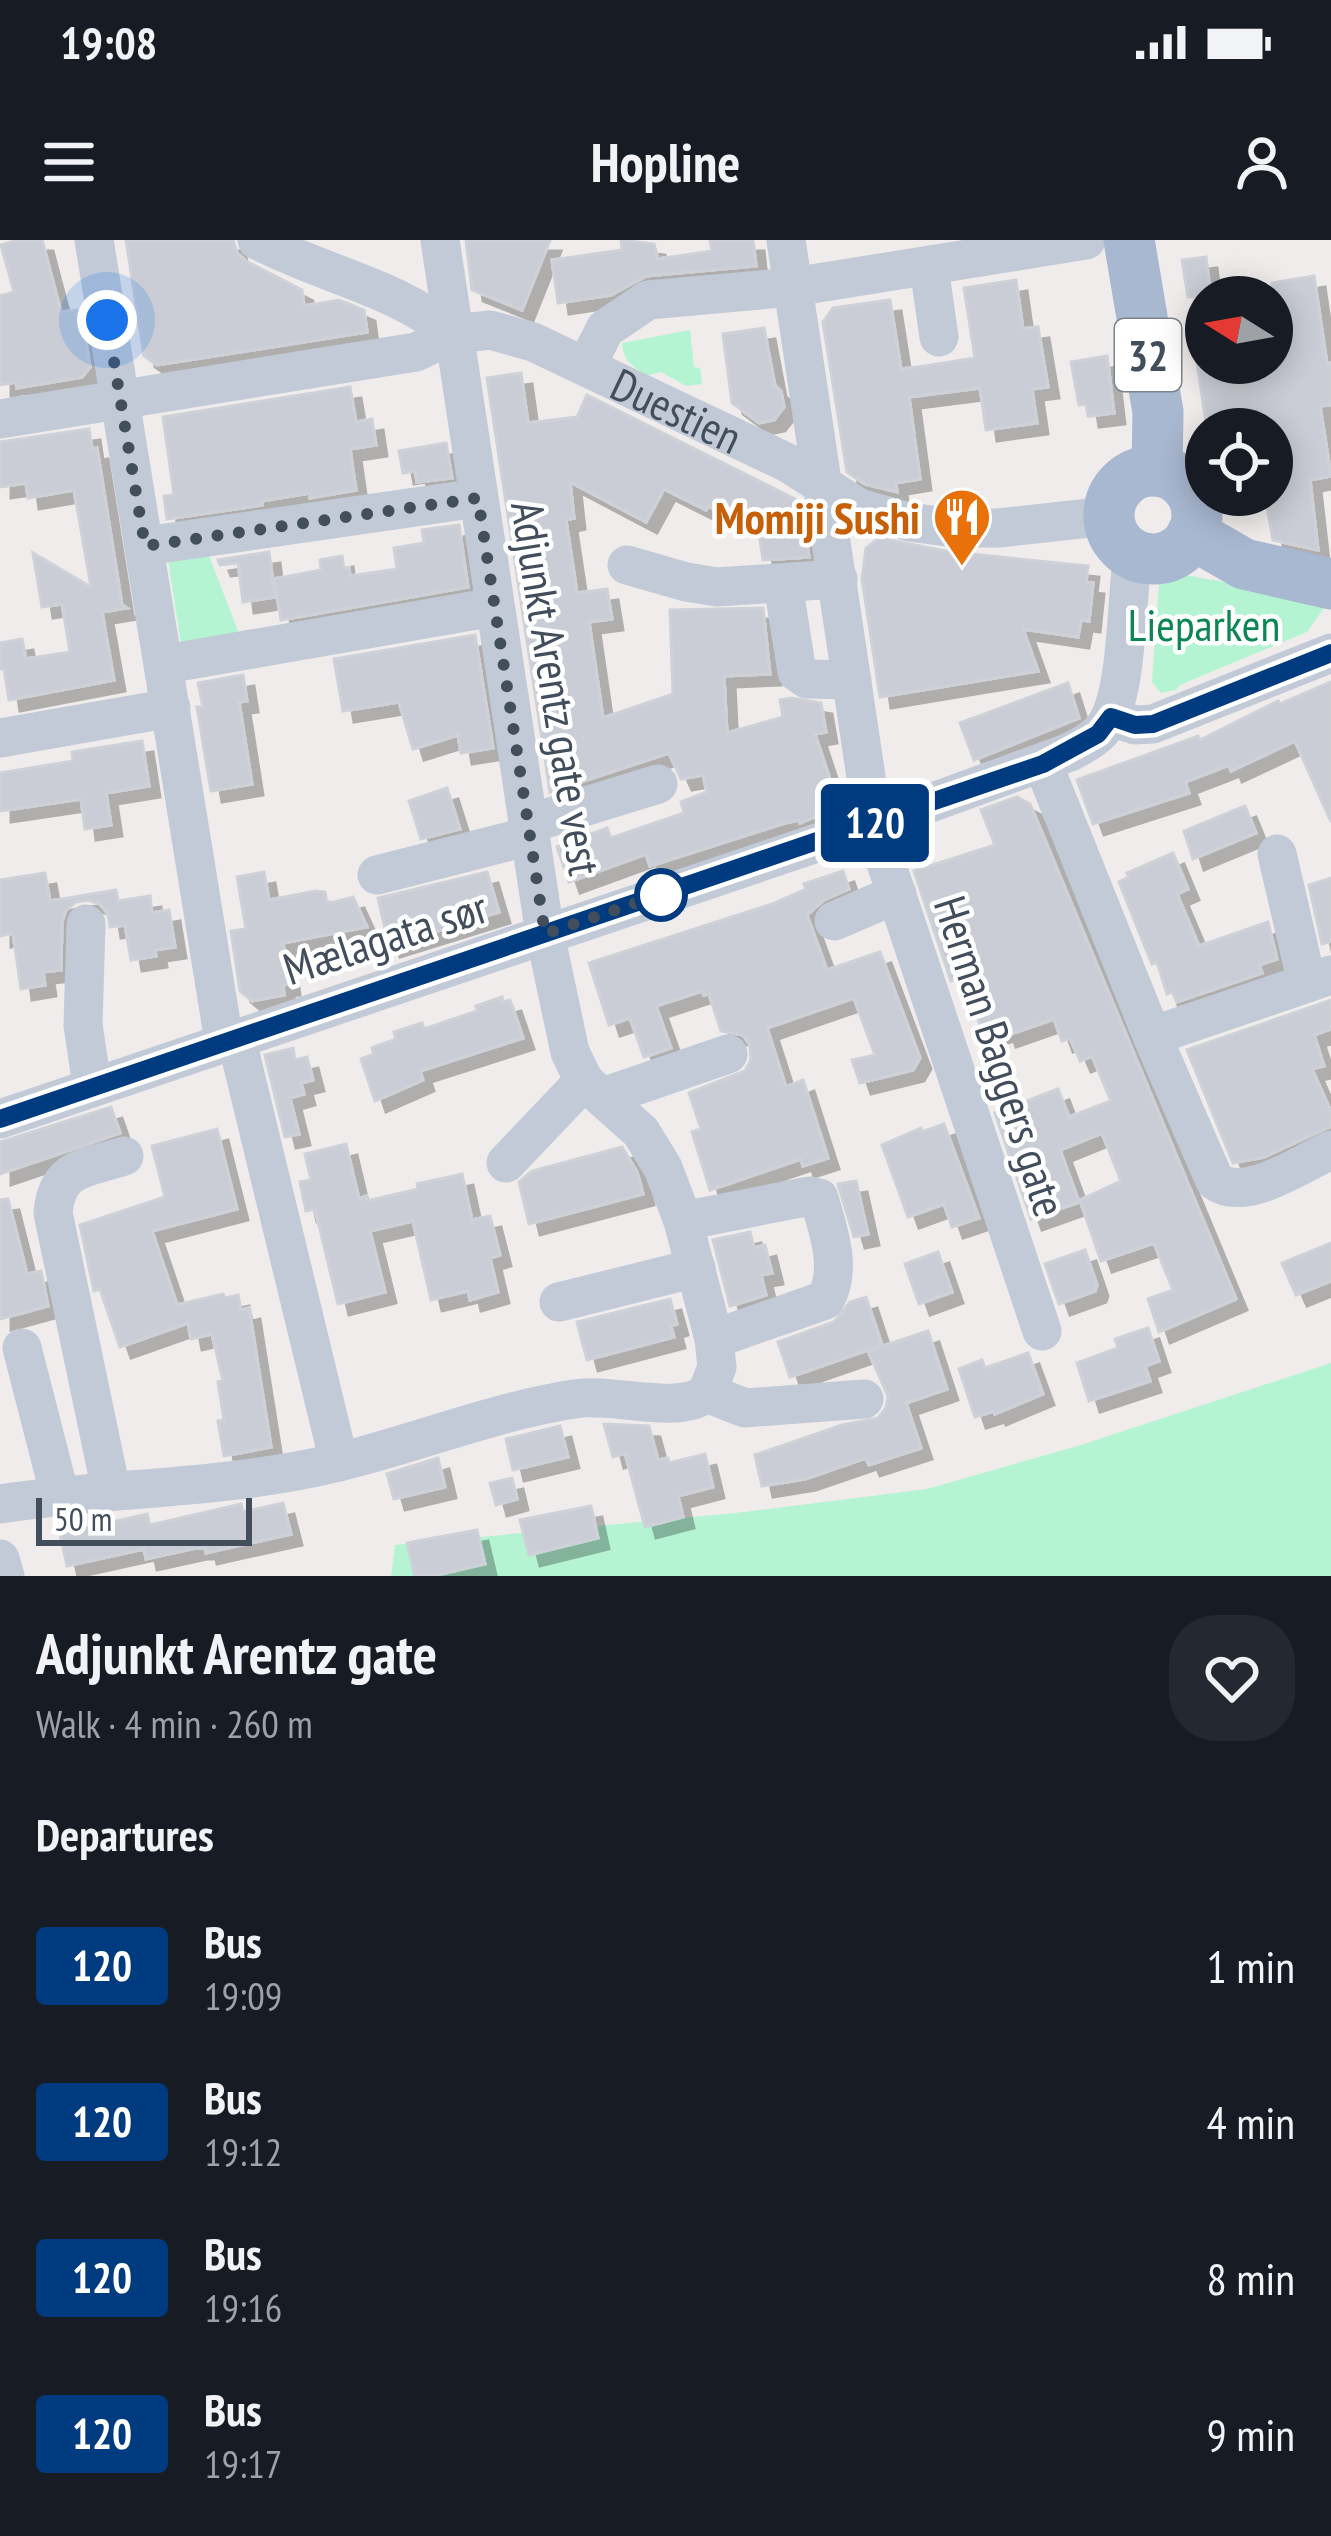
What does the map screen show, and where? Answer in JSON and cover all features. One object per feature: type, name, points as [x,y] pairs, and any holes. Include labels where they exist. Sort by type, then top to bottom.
[{"type":"main road","name":"32","points":[[1129,240],[1158,412],[1157,471]]},
{"type":"main road","points":[[1157,471],[1183,482],[1191,494],[1196,507],[1192,534],[1186,544],[1156,559],[1120,535],[1111,501],[1125,480],[1157,471]]},
{"type":"main road","points":[[1192,534],[1244,564],[1331,584]]},
{"type":"street","points":[[94,240],[230,1039],[339,1462]]},
{"type":"street","points":[[0,419],[416,352],[454,334],[401,298],[256,240]]},
{"type":"street","name":"Adjunkt Arentz gate vest","points":[[440,240],[545,934],[570,1052],[595,1089],[641,1132],[664,1168],[715,1340],[717,1367],[707,1393]]},
{"type":"street","name":"Herman Baggers gate","points":[[786,240],[873,824],[1042,1331]]},
{"type":"street","points":[[587,365],[605,328],[647,300],[793,287],[1086,240]]},
{"type":"street","points":[[929,266],[939,337]]},
{"type":"street","name":"Duestien","points":[[454,334],[490,330],[587,365],[788,463],[860,508],[954,528],[1120,535]]},
{"type":"street","points":[[145,546],[478,498]]},
{"type":"street","points":[[1120,535],[1119,685],[1111,717],[1135,725],[1153,724],[1331,653]]},
{"type":"street","points":[[627,565],[717,587],[838,578]]},
{"type":"street","points":[[782,584],[797,672],[807,679],[853,680]]},
{"type":"street","points":[[166,664],[494,607]]},
{"type":"street","points":[[0,738],[171,708]]},
{"type":"street","name":"Mælagata sør","points":[[0,1119],[1043,764],[1098,734],[1111,717]]},
{"type":"street","points":[[1043,764],[1209,1170],[1224,1188],[1236,1190],[1331,1150]]},
{"type":"street","points":[[377,874],[529,830],[658,784]]},
{"type":"street","points":[[1152,1036],[1319,979],[1277,854]]},
{"type":"street","points":[[834,921],[897,895]]},
{"type":"street","points":[[86,925],[83,1024],[92,1085]]},
{"type":"street","points":[[506,1163],[595,1089],[728,1054]]},
{"type":"street","points":[[111,1490],[53,1214],[55,1192],[65,1176],[124,1156]]},
{"type":"street","points":[[683,1221],[810,1196],[819,1198],[828,1229],[834,1261],[825,1300],[715,1340]]},
{"type":"street","points":[[559,1302],[696,1268]]},
{"type":"street","points":[[22,1348],[60,1496]]},
{"type":"street","points":[[0,1504],[287,1473],[586,1396],[684,1404],[707,1393],[745,1408],[863,1399]]},
{"type":"street","points":[[0,1559],[4,1576]]},
{"type":"green space","points":[[690,330],[694,367],[700,368],[702,384],[686,386],[661,372],[647,376],[624,354],[622,343]]},
{"type":"green space","points":[[208,553],[241,639],[182,649],[167,554]]},
{"type":"green space","name":"Lieparken","points":[[1185,575],[1329,601],[1307,632],[1161,693],[1152,682],[1159,583]]},
{"type":"green space","points":[[1331,1363],[1331,1576],[391,1576],[395,1545],[735,1513],[927,1489],[1081,1445]]},
{"type":"building","points":[[42,240],[61,312],[81,310],[90,367],[82,377],[17,388],[16,382],[0,385],[0,296],[14,292],[1,245]]},
{"type":"building","points":[[126,240],[233,240],[246,261],[302,290],[304,306],[339,300],[364,310],[367,332],[157,365],[144,356]]},
{"type":"building","points":[[466,240],[550,240],[522,310],[472,290]]},
{"type":"building","points":[[621,240],[654,244],[658,259],[712,251],[710,240],[753,240],[756,266],[646,276],[611,295],[558,303],[552,260],[622,250]]},
{"type":"building","points":[[1206,257],[1208,276],[1185,278],[1182,260]]},
{"type":"building","points":[[1314,276],[1327,364],[1331,363],[1331,405],[1320,406],[1331,476],[1310,480],[1318,550],[1273,540],[1269,516],[1293,516],[1293,408],[1204,408],[1200,384],[1293,384],[1293,280]]},
{"type":"building","points":[[1016,280],[1023,329],[1038,327],[1048,387],[1032,389],[1037,423],[986,430],[980,388],[909,397],[920,479],[896,483],[897,492],[865,484],[847,472],[823,322],[833,308],[890,300],[901,369],[925,366],[975,358],[964,288]]},
{"type":"building","points":[[764,328],[784,407],[774,420],[759,423],[732,403],[723,334]]},
{"type":"building","points":[[1107,356],[1114,413],[1088,416],[1086,404],[1079,405],[1071,362]]},
{"type":"building","points":[[521,373],[528,423],[577,417],[587,395],[801,502],[809,557],[763,560],[759,533],[664,489],[646,522],[570,482],[574,518],[566,520],[577,593],[607,589],[612,619],[589,622],[603,718],[673,694],[670,610],[763,608],[770,674],[724,676],[727,733],[783,717],[780,700],[821,703],[826,732],[815,734],[839,807],[800,823],[785,823],[650,866],[646,854],[569,882],[557,847],[607,828],[611,838],[684,813],[681,802],[707,792],[703,775],[681,779],[669,753],[550,792],[487,378]]},
{"type":"building","points":[[350,387],[356,422],[372,419],[376,445],[350,449],[356,490],[310,498],[310,493],[167,519],[164,496],[174,495],[163,417]]},
{"type":"building","points":[[89,429],[92,449],[97,448],[122,605],[127,608],[102,612],[114,680],[9,700],[4,669],[0,669],[0,643],[22,639],[26,659],[70,652],[62,604],[42,607],[33,553],[91,587],[74,490],[28,498],[26,483],[0,487],[0,442]]},
{"type":"building","points":[[446,443],[452,478],[417,482],[415,471],[403,473],[399,451]]},
{"type":"building","points":[[459,525],[468,587],[281,620],[274,579],[321,570],[320,560],[342,556],[350,576],[397,569],[394,548],[424,543],[422,530]]},
{"type":"building","points":[[879,538],[951,552],[1088,566],[1086,582],[1093,583],[1089,621],[1081,620],[1078,637],[1023,629],[1038,671],[880,697],[862,579],[866,548]]},
{"type":"building","points":[[269,552],[275,597],[243,602],[238,563],[220,565],[218,560]]},
{"type":"building","points":[[475,635],[493,748],[461,753],[458,735],[413,749],[399,702],[343,711],[334,659]]},
{"type":"building","points":[[243,675],[247,701],[239,702],[252,784],[211,791],[197,707],[203,707],[198,683]]},
{"type":"building","points":[[1331,682],[1331,822],[1295,741],[1231,771],[1229,765],[1185,782],[1189,793],[1093,824],[1077,780],[1198,736],[1200,740],[1278,701]]},
{"type":"building","points":[[1068,683],[1079,718],[974,760],[960,723]]},
{"type":"building","points":[[142,741],[149,786],[106,793],[111,825],[85,829],[81,799],[0,811],[0,773],[73,761],[72,752]]},
{"type":"building","points":[[447,788],[460,829],[421,839],[409,801]]},
{"type":"building","points":[[1017,797],[1030,804],[1236,1299],[1159,1332],[1148,1299],[1173,1290],[1154,1243],[1101,1261],[1080,1200],[1121,1181],[1102,1133],[1060,1150],[1079,1202],[1031,1219],[995,1113],[1058,1089],[1069,1117],[1111,1101],[1092,1056],[1080,1061],[1070,1038],[1062,1041],[1054,1019],[1005,1036],[1003,1030],[984,1036],[963,976],[951,981],[914,871],[995,845],[981,810]]},
{"type":"building","points":[[1245,806],[1256,833],[1193,859],[1184,831]]},
{"type":"building","points":[[1173,853],[1188,889],[1177,894],[1199,946],[1268,922],[1277,959],[1259,965],[1262,973],[1177,1002],[1172,992],[1167,994],[1119,882],[1129,877],[1127,873]]},
{"type":"building","points":[[843,871],[849,889],[824,900],[807,915],[827,970],[880,952],[920,1058],[913,1070],[860,1083],[852,1060],[875,1055],[854,998],[767,1028],[786,1087],[803,1080],[828,1158],[803,1166],[801,1159],[710,1190],[692,1132],[701,1129],[689,1093],[745,1071],[751,1060],[750,1045],[743,1035],[721,1031],[709,994],[702,991],[656,1006],[671,1048],[644,1057],[630,1018],[609,1025],[589,963],[772,904],[806,889],[804,884]]},
{"type":"building","points":[[264,872],[269,900],[316,891],[325,892],[327,904],[353,897],[367,927],[283,943],[289,984],[283,985],[284,995],[252,1001],[240,991],[231,931],[246,929],[237,877]]},
{"type":"building","points":[[487,872],[499,912],[389,946],[378,898]]},
{"type":"building","points":[[45,873],[50,901],[116,890],[118,901],[150,896],[152,913],[169,910],[175,947],[131,960],[125,925],[110,927],[100,904],[76,902],[66,910],[62,922],[61,970],[43,972],[45,985],[21,989],[13,933],[0,936],[0,880]]},
{"type":"building","points":[[1331,878],[1331,941],[1322,944],[1309,885]]},
{"type":"building","points":[[502,997],[503,1002],[510,1000],[523,1038],[420,1071],[423,1080],[375,1101],[361,1059],[374,1054],[372,1048],[396,1039],[394,1032],[422,1023],[424,1029]]},
{"type":"building","points":[[1331,1000],[1331,1029],[1314,1035],[1324,1066],[1312,1069],[1331,1112],[1331,1126],[1264,1157],[1233,1163],[1187,1050]]},
{"type":"building","points":[[293,1048],[295,1060],[307,1057],[313,1080],[301,1083],[304,1094],[290,1098],[299,1134],[285,1137],[265,1055]]},
{"type":"building","points":[[111,1107],[120,1133],[0,1174],[0,1142]]},
{"type":"building","points":[[944,1124],[979,1218],[952,1227],[944,1204],[908,1217],[882,1145]]},
{"type":"building","points":[[217,1129],[237,1209],[152,1231],[177,1305],[223,1294],[225,1298],[238,1295],[241,1310],[249,1308],[271,1447],[224,1456],[218,1421],[224,1420],[218,1382],[223,1381],[212,1334],[191,1339],[188,1323],[120,1347],[100,1289],[94,1291],[80,1225],[165,1197],[152,1146]]},
{"type":"building","points":[[346,1144],[359,1199],[418,1189],[417,1184],[462,1174],[472,1220],[490,1216],[500,1255],[490,1258],[498,1292],[470,1300],[468,1291],[431,1300],[413,1221],[370,1231],[385,1292],[338,1304],[315,1209],[306,1211],[300,1182],[311,1180],[305,1154]]},
{"type":"building","points":[[622,1147],[643,1194],[529,1224],[519,1182],[532,1171]]},
{"type":"building","points":[[856,1181],[868,1234],[854,1237],[838,1184]]},
{"type":"building","points":[[8,1199],[27,1274],[41,1271],[48,1306],[0,1319],[0,1200]]},
{"type":"building","points":[[750,1232],[754,1248],[765,1245],[772,1273],[761,1275],[766,1295],[730,1306],[713,1240]]},
{"type":"building","points":[[1331,1243],[1331,1281],[1296,1295],[1282,1263]]},
{"type":"building","points":[[1085,1250],[1095,1291],[1059,1304],[1045,1264]]},
{"type":"building","points":[[938,1252],[952,1292],[919,1304],[905,1264]]},
{"type":"building","points":[[866,1297],[882,1345],[790,1377],[778,1342],[834,1322],[850,1302]]},
{"type":"building","points":[[670,1299],[677,1324],[671,1326],[674,1337],[587,1360],[577,1322]]},
{"type":"building","points":[[1148,1328],[1159,1361],[1145,1366],[1150,1381],[1089,1401],[1077,1363],[1118,1348],[1115,1339]]},
{"type":"building","points":[[928,1331],[947,1389],[906,1403],[921,1448],[869,1465],[866,1458],[805,1479],[762,1486],[755,1455],[842,1425],[878,1418],[888,1396],[868,1351]]},
{"type":"building","points":[[1028,1353],[1043,1394],[975,1417],[959,1369],[982,1360],[985,1368]]},
{"type":"building","points":[[604,1424],[649,1426],[658,1460],[668,1458],[669,1463],[705,1454],[713,1487],[678,1496],[683,1517],[645,1527],[625,1453],[613,1457]]},
{"type":"building","points":[[560,1426],[568,1457],[513,1470],[506,1439]]},
{"type":"building","points":[[438,1458],[445,1487],[394,1499],[387,1474]]},
{"type":"building","points":[[512,1478],[517,1499],[496,1505],[490,1483]]},
{"type":"building","points":[[283,1503],[291,1534],[206,1553],[205,1548],[196,1548],[146,1559],[144,1549],[67,1566],[60,1534],[147,1514],[150,1525],[241,1504],[243,1512]]},
{"type":"building","points":[[591,1506],[598,1538],[529,1555],[520,1520]]},
{"type":"building","points":[[477,1530],[485,1564],[415,1576],[407,1543]]},
{"type":"bus line","name":"120","points":[[0,1119],[1043,764],[1084,744],[1111,717],[1135,725],[1153,724],[1331,653]]},
{"type":"place","name":"Momiji Sushi","points":[[962,568]]},
{"type":"route","points":[[107,320],[145,546],[478,498],[545,934],[668,892],[661,895]]}]
